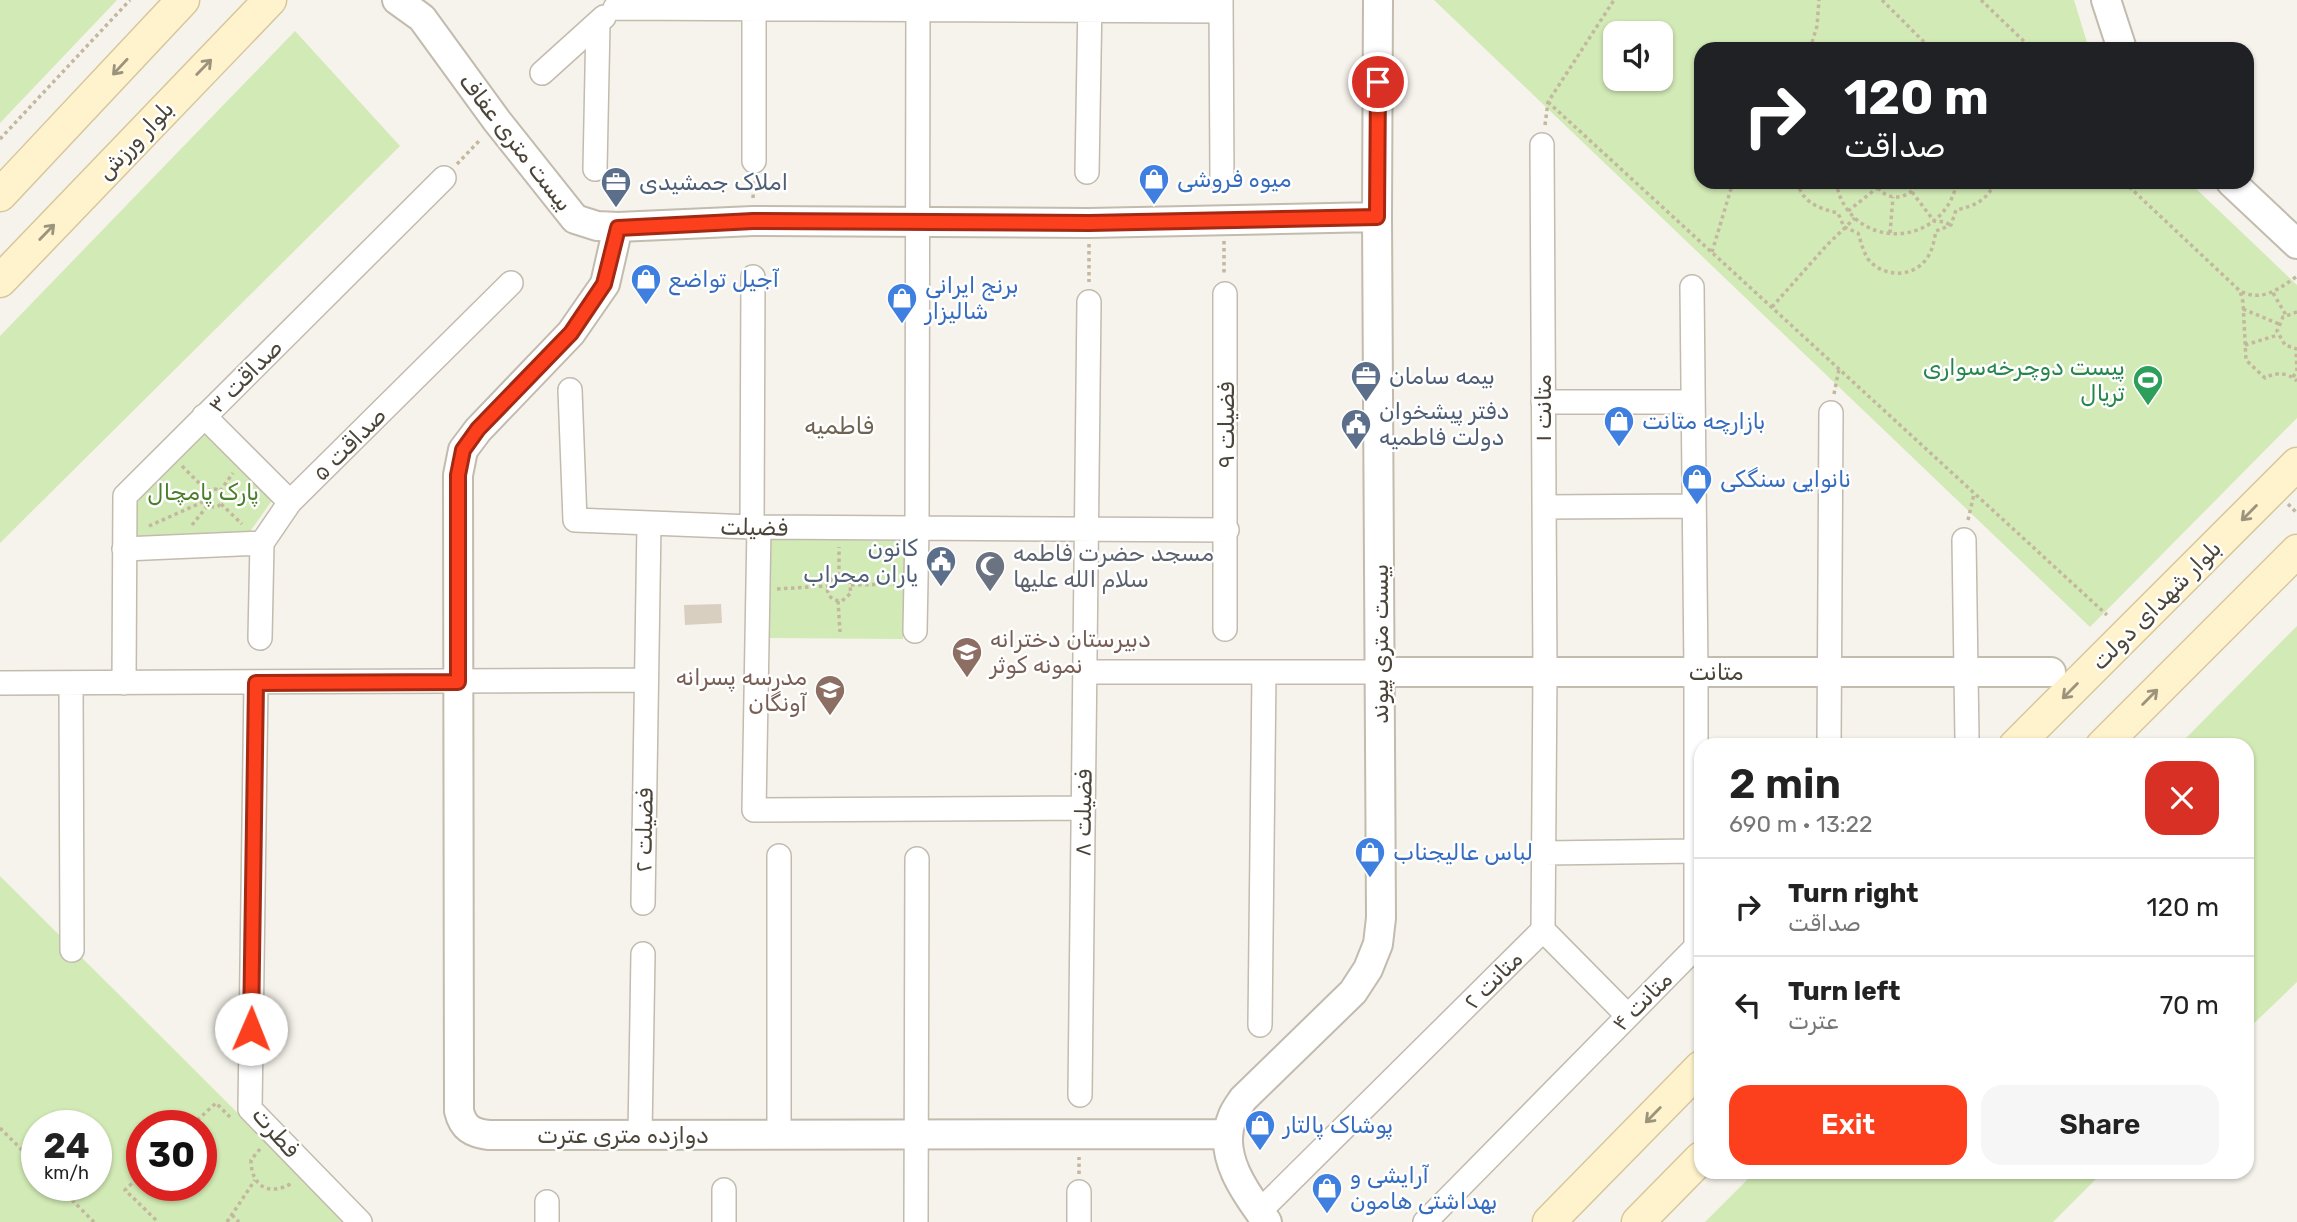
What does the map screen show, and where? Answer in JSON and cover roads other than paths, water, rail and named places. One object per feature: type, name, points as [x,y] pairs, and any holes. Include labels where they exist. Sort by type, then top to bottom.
[{"type":"main road","points":[[0,194],[183,0]]},
{"type":"main road","name":"بلوار ورزش","points":[[0,281],[242,11],[270,0]]},
{"type":"main road","name":"بلوار شهدای دولت","points":[[2023,738],[2297,464]]},
{"type":"main road","points":[[2110,738],[2297,551]]},
{"type":"main road","points":[[1549,1222],[1694,1074]]},
{"type":"main road","points":[[1638,1222],[1694,1164]]},
{"type":"street","name":"بیست متری عفاف","points":[[397,0],[420,9],[497,121],[575,219],[597,226],[618,228],[753,221],[1089,223],[1377,217]]},
{"type":"street","name":"بیست متری پیوند","points":[[1228,1134],[1232,1117],[1243,1099],[1353,992],[1368,969],[1378,944],[1381,918],[1378,0]]},
{"type":"street","points":[[2106,0],[2120,42]]},
{"type":"street","points":[[754,5],[754,161]]},
{"type":"street","points":[[542,73],[609,10],[754,5],[1221,5],[1222,180]]},
{"type":"street","points":[[915,631],[918,5]]},
{"type":"street","points":[[1087,172],[1091,5]]},
{"type":"street","points":[[595,169],[609,10]]},
{"type":"street","name":"متانت ۱","points":[[1542,145],[1545,672]]},
{"type":"street","name":"صداقت ۳","points":[[124,683],[125,495],[444,178]]},
{"type":"street","points":[[2238,189],[2297,244]]},
{"type":"street","points":[[458,682],[458,475],[463,450],[478,429],[571,333],[604,284],[618,228]]},
{"type":"street","points":[[753,277],[758,590],[754,810],[1083,808]]},
{"type":"street","name":"صداقت ۵","points":[[262,543],[290,502],[512,283]]},
{"type":"street","name":"متانت ۴","points":[[1692,286],[1696,738]]},
{"type":"street","name":"فضیلت ۹","points":[[1225,294],[1225,629]]},
{"type":"street","name":"فضیلت ۸","points":[[1080,1095],[1089,302]]},
{"type":"street","name":"فضیلت","points":[[570,390],[575,520],[756,527],[1227,530]]},
{"type":"street","points":[[1543,402],[1693,402]]},
{"type":"street","points":[[1829,738],[1831,413]]},
{"type":"street","points":[[204,416],[290,502]]},
{"type":"street","points":[[1544,507],[1694,506]]},
{"type":"street","name":"فضیلت ۲","points":[[643,904],[649,524]]},
{"type":"street","points":[[1964,540],[1967,738]]},
{"type":"street","points":[[124,544],[262,543],[260,638]]},
{"type":"street","points":[[1085,672],[1380,672]]},
{"type":"street","points":[[1260,1025],[1264,672]]},
{"type":"street","name":"متانت","points":[[1380,672],[2051,672]]},
{"type":"street","points":[[1545,672],[1543,930],[1628,1016]]},
{"type":"street","points":[[0,684],[646,680]]},
{"type":"street","name":"دوازده متری عترت","points":[[458,682],[459,1111],[462,1122],[468,1129],[489,1135],[1228,1134]]},
{"type":"street","points":[[71,683],[72,950]]},
{"type":"street","name":"فطرت","points":[[256,683],[250,1109],[360,1222]]},
{"type":"street","points":[[1544,853],[1694,851]]},
{"type":"street","points":[[779,856],[779,1135]]},
{"type":"street","points":[[916,1222],[917,859]]},
{"type":"street","name":"متانت ۲","points":[[1263,1217],[1543,930]]},
{"type":"street","name":"متانت ۴","points":[[1425,1222],[1694,949]]},
{"type":"street","points":[[640,1135],[642,954]]},
{"type":"street","points":[[1228,1134],[1230,1154],[1238,1178],[1263,1217]]},
{"type":"street","points":[[724,1190],[724,1222]]},
{"type":"street","points":[[1079,1192],[1079,1222]]},
{"type":"place","name":"میوه فروشی","points":[[1154,206]]},
{"type":"place","name":"املاک جمشیدی","points":[[616,209]]},
{"type":"place","name":"آجیل تواضع","points":[[646,306]]},
{"type":"place","name":"برنج ایرانی شالیزار","points":[[902,325]]},
{"type":"place","name":"بیمه سامان","points":[[1366,403]]},
{"type":"place","name":"پیست دوچرخه‌سواری تریال","points":[[2148,407]]},
{"type":"place","name":"بازارچه متانت","points":[[1619,448]]},
{"type":"place","name":"دفتر پیشخوان دولت فاطمیه","points":[[1356,451]]},
{"type":"place","name":"نانوایی سنگکی","points":[[1697,506]]},
{"type":"place","name":"کانون یاران محراب","points":[[941,588]]},
{"type":"place","name":"مسجد حضرت فاطمه سلام الله علیها","points":[[990,593]]},
{"type":"place","name":"دبیرستان دخترانه نمونه کوثر","points":[[967,679]]},
{"type":"place","name":"مدرسه پسرانه آونگان","points":[[830,717]]},
{"type":"place","name":"لباس عالیجناب","points":[[1370,879]]},
{"type":"place","name":"پوشاک پالتار","points":[[1260,1152]]},
{"type":"place","name":"آرایشی و بهداشتی هامون","points":[[1327,1215]]},
{"type":"district","name":"فاطمیه","points":[[839,426]]},
{"type":"park label","name":"پارک پامچال","points":[[203,492]]}]
